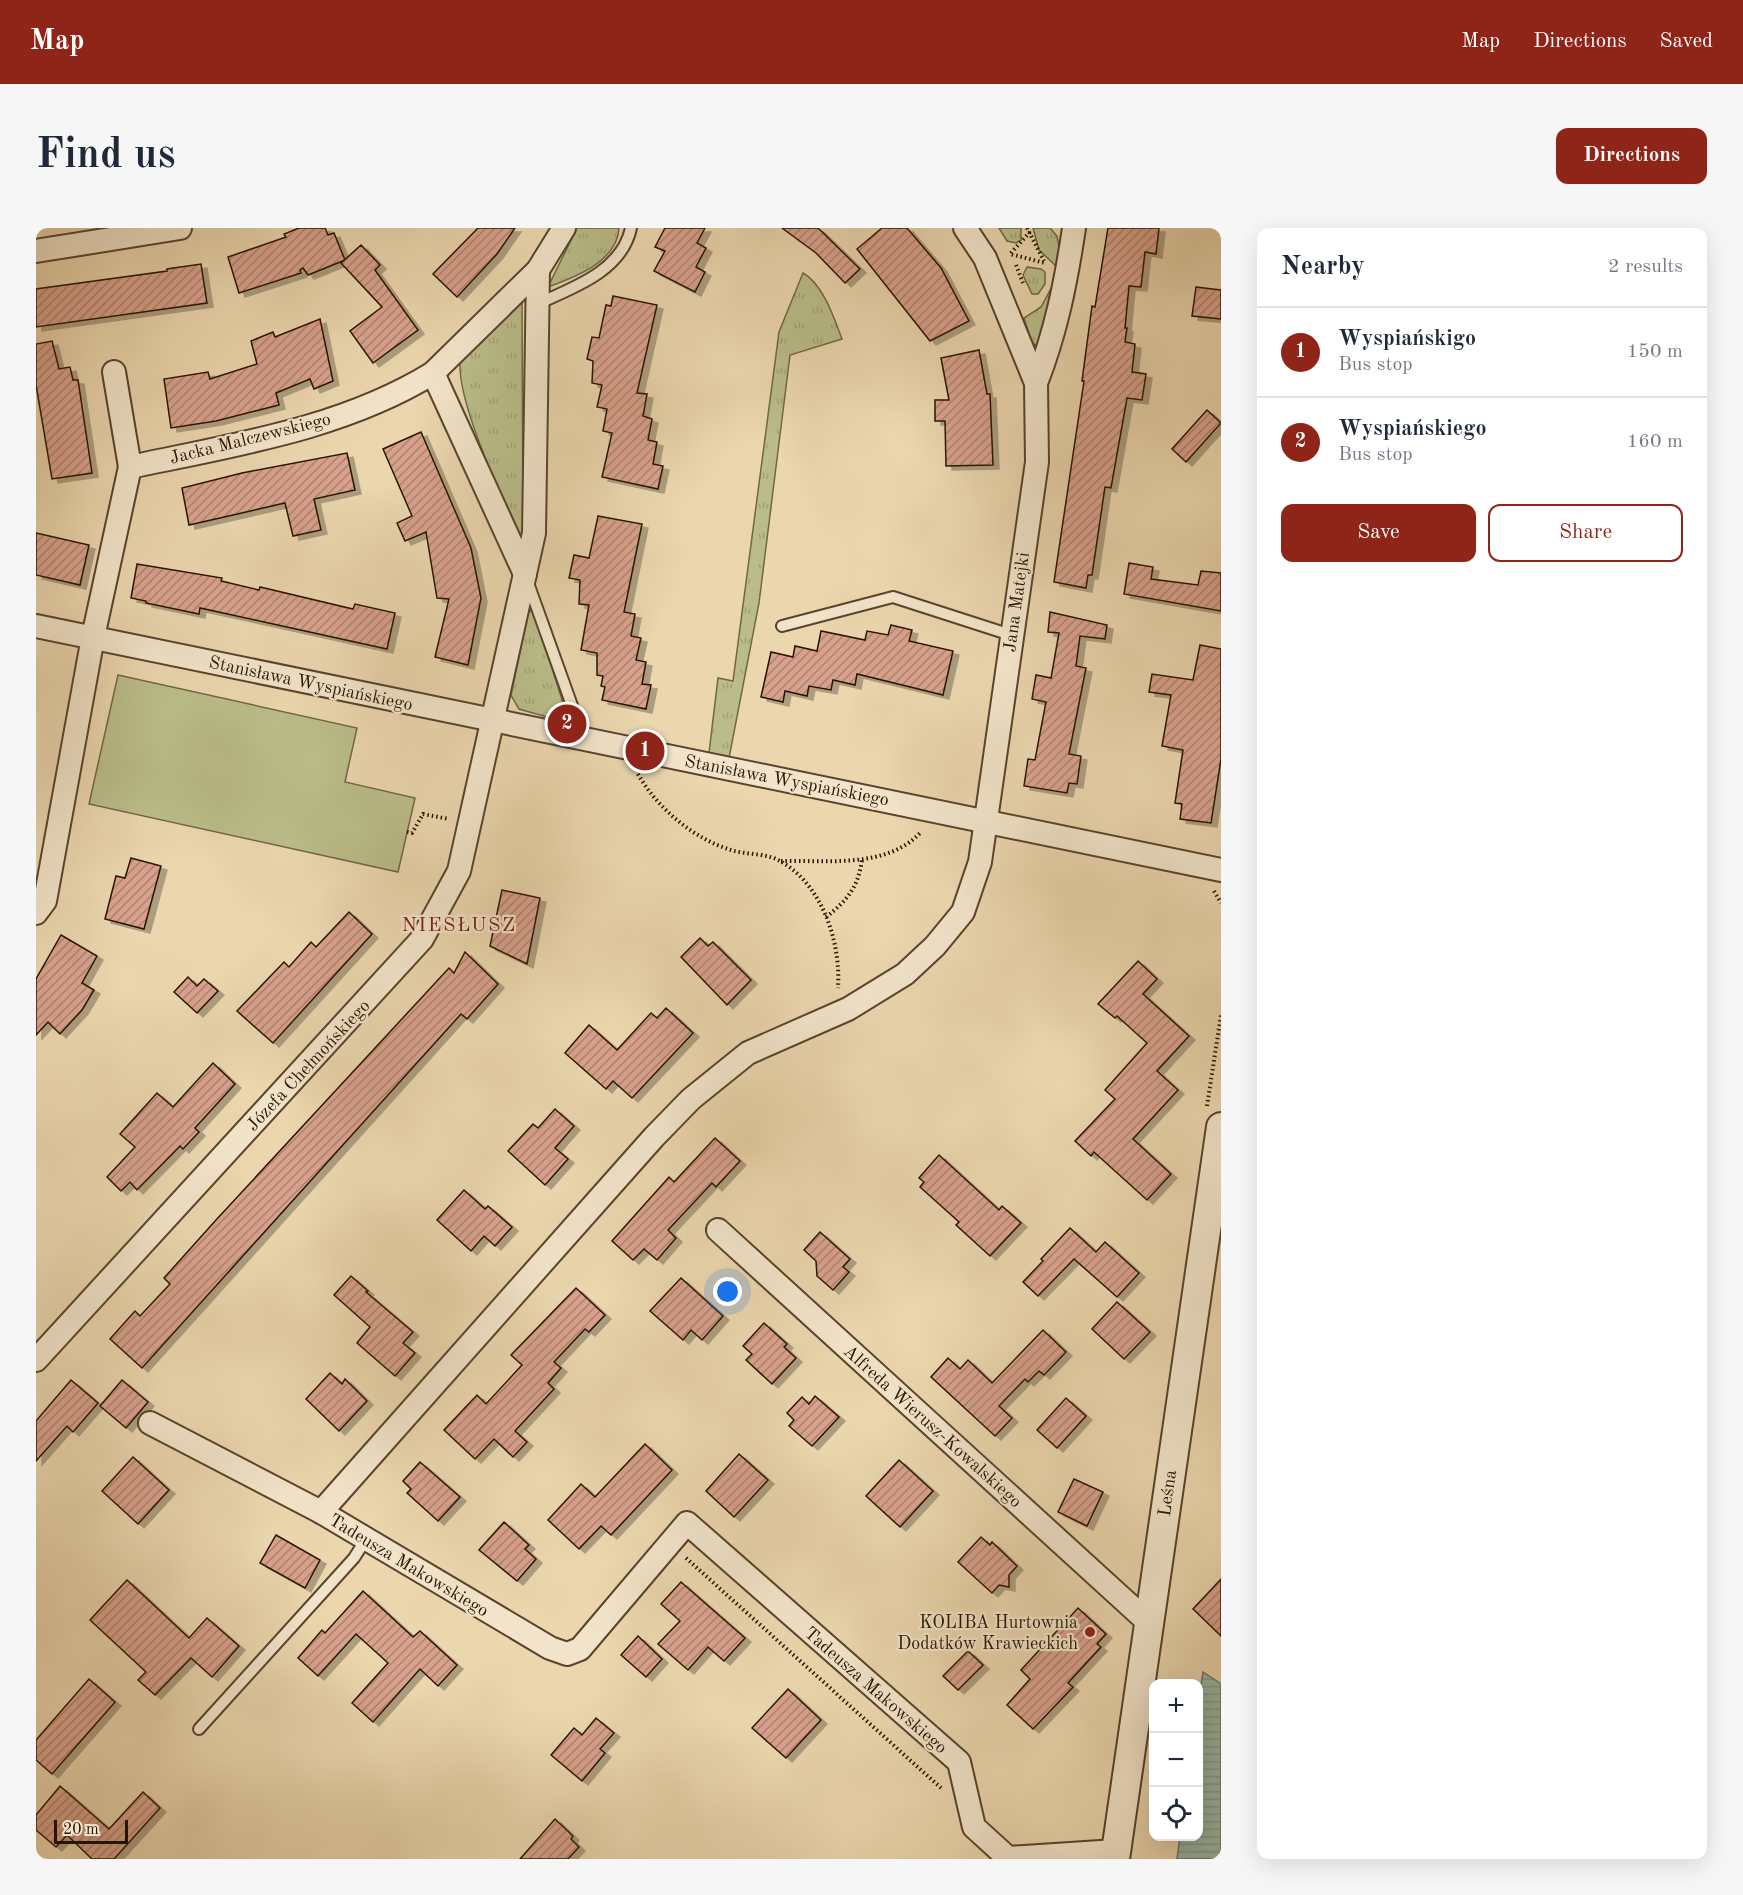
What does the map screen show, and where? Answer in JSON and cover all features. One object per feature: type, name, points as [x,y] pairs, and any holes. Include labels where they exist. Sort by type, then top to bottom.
[{"type":"street","points":[[36,251],[180,228]]},
{"type":"street","name":"Jacka Malczewskiego","points":[[130,467],[297,430],[351,412],[415,384],[433,373],[538,270],[564,228]]},
{"type":"street","name":"Jana Matejki","points":[[965,228],[985,258],[1036,383],[1037,462],[1011,635],[988,821]]},
{"type":"street","name":"Jana Matejki","points":[[1036,383],[1052,342],[1067,276],[1074,228]]},
{"type":"street","points":[[494,720],[534,533],[538,270]]},
{"type":"street","points":[[36,914],[45,901],[93,638],[130,467],[114,372]]},
{"type":"street","points":[[433,373],[525,574]]},
{"type":"street","name":"Stanisława Wyspiańskiego","points":[[36,626],[1221,870]]},
{"type":"street","name":"Józefa Chełmońskiego","points":[[36,1360],[422,939],[459,872],[494,720]]},
{"type":"street","name":"Tadeusza Makowskiego","points":[[988,821],[980,862],[963,912],[935,946],[905,974],[878,993],[848,1009],[748,1053],[691,1099],[654,1137],[321,1512],[550,1648],[567,1654],[580,1649],[687,1523],[959,1762],[974,1827],[1008,1857],[1115,1855]]},
{"type":"street","name":"Leśna","points":[[1115,1855],[1221,1127]]},
{"type":"street","name":"Alfreda Wierusz-Kowalskiego","points":[[718,1230],[1148,1622]]},
{"type":"street","points":[[150,1423],[321,1512]]},
{"type":"lane","points":[[537,305],[573,288],[605,269],[620,255],[631,228]]},
{"type":"lane","points":[[525,574],[584,738]]},
{"type":"lane","points":[[782,626],[893,597],[1011,635]]},
{"type":"lane","points":[[199,1729],[354,1558],[366,1539]]},
{"type":"path","points":[[1044,261],[1010,254],[1028,230],[1044,261],[1047,267]]},
{"type":"path","points":[[637,772],[683,825],[731,850],[780,861],[862,859],[884,855],[910,845],[922,831]]},
{"type":"path","points":[[407,832],[412,833],[423,814],[470,824]]},
{"type":"path","points":[[826,917],[853,892],[860,874],[862,859]]},
{"type":"path","points":[[780,861],[801,879],[821,906],[826,917],[834,936],[839,968],[838,990]]},
{"type":"green space","points":[[577,228],[619,228],[611,250],[603,259],[582,273],[548,287]]},
{"type":"green space","points":[[999,228],[1021,228],[1021,240],[1016,243],[1007,241]]},
{"type":"green space","points":[[1033,228],[1050,228],[1057,236],[1059,246],[1057,267],[1039,250]]},
{"type":"green space","points":[[1027,267],[1041,269],[1045,272],[1045,284],[1038,294],[1032,294],[1023,275]]},
{"type":"green space","points":[[803,273],[822,293],[842,339],[790,355],[759,603],[729,758],[709,753],[718,678],[733,681],[779,332]]},
{"type":"green space","points":[[1055,281],[1039,347],[1032,343],[1024,318],[1041,307]]},
{"type":"green space","points":[[522,300],[523,534],[519,538],[479,443],[463,388],[460,366],[463,351],[467,346]]},
{"type":"green space","points":[[533,609],[564,706],[561,714],[554,719],[519,709],[511,695],[528,612]]},
{"type":"green space","points":[[118,675],[357,728],[345,782],[415,798],[398,872],[89,804]]},
{"type":"shaded area","points":[[1203,1672],[1221,1684],[1221,1859],[1177,1859],[1179,1841],[1203,1841]]},
{"type":"building","points":[[299,228],[325,228],[328,235],[334,233],[345,260],[308,275],[303,268],[300,270],[301,273],[239,293],[228,257],[286,237],[284,234]]},
{"type":"building","points":[[478,228],[515,228],[497,254],[457,297],[433,274]]},
{"type":"building","points":[[665,228],[705,228],[697,243],[706,248],[696,267],[705,272],[695,292],[654,271],[665,251],[655,247]]},
{"type":"building","points":[[782,228],[818,228],[860,269],[845,283],[816,253]]},
{"type":"building","points":[[882,228],[907,228],[941,268],[969,321],[930,341],[857,249]]},
{"type":"building","points":[[1108,228],[1159,228],[1156,254],[1145,252],[1141,287],[1129,286],[1125,342],[1135,344],[1132,372],[1146,374],[1142,400],[1127,398],[1111,488],[1105,487],[1092,575],[1088,575],[1086,588],[1054,582],[1084,381],[1082,381],[1092,306],[1095,307]]},
{"type":"building","points":[[361,245],[380,265],[375,270],[418,330],[373,363],[350,331],[382,307],[341,263]]},
{"type":"building","points":[[201,264],[207,303],[36,327],[36,289],[167,271],[167,269]]},
{"type":"building","points":[[1196,287],[1221,290],[1221,319],[1192,316]]},
{"type":"building","points":[[613,296],[657,305],[637,393],[647,394],[643,416],[652,419],[648,440],[657,442],[653,464],[663,466],[658,489],[602,477],[612,433],[603,431],[607,409],[597,407],[602,385],[592,383],[593,361],[587,359],[592,337],[599,338],[606,305],[611,306]]},
{"type":"building","points":[[320,319],[333,381],[314,389],[310,379],[276,393],[279,405],[216,421],[171,428],[164,379],[208,372],[210,379],[257,364],[251,341],[273,332],[275,337]]},
{"type":"building","points":[[52,341],[59,369],[70,367],[73,380],[78,380],[92,473],[52,479],[36,385],[36,344]]},
{"type":"building","points":[[979,350],[987,394],[990,394],[993,465],[946,466],[945,421],[935,421],[935,400],[949,400],[941,358]]},
{"type":"building","points":[[1207,410],[1221,423],[1186,462],[1172,449]]},
{"type":"building","points":[[421,432],[471,548],[481,598],[468,665],[435,657],[449,599],[437,598],[426,532],[405,541],[397,523],[412,516],[383,449]]},
{"type":"building","points":[[347,453],[355,490],[314,499],[321,530],[293,536],[285,503],[189,525],[182,488],[242,473]]},
{"type":"building","points":[[598,516],[642,524],[624,612],[635,614],[631,636],[641,638],[636,660],[646,662],[642,684],[651,685],[646,709],[602,700],[605,687],[601,686],[603,676],[597,675],[597,653],[581,650],[589,605],[579,604],[580,580],[569,578],[574,555],[589,558]]},
{"type":"building","points":[[36,533],[89,545],[80,585],[36,575]]},
{"type":"building","points":[[1129,563],[1153,567],[1151,579],[1198,585],[1201,571],[1221,573],[1221,611],[1124,594]]},
{"type":"building","points":[[137,564],[222,578],[221,581],[259,590],[260,587],[353,609],[355,604],[395,613],[387,649],[200,608],[199,614],[131,598]]},
{"type":"building","points":[[1050,612],[1107,625],[1105,639],[1080,636],[1076,666],[1086,668],[1069,754],[1081,756],[1077,784],[1069,783],[1067,793],[1024,786],[1028,759],[1035,760],[1046,702],[1032,699],[1036,675],[1051,678],[1059,633],[1048,632]]},
{"type":"building","points":[[891,625],[912,630],[909,641],[953,651],[943,695],[857,674],[855,685],[833,680],[831,690],[809,686],[807,696],[785,691],[783,702],[761,697],[771,652],[793,657],[795,646],[817,651],[821,631],[865,640],[867,631],[888,635]]},
{"type":"building","points":[[1200,645],[1221,649],[1221,759],[1211,823],[1180,819],[1182,804],[1175,803],[1183,750],[1162,746],[1171,695],[1149,692],[1152,674],[1193,680]]},
{"type":"building","points":[[131,858],[161,866],[144,929],[105,919],[116,876],[125,878]]},
{"type":"building","points":[[502,890],[540,898],[527,964],[490,946]]},
{"type":"building","points":[[349,912],[372,934],[273,1043],[237,1011],[284,962],[289,967],[311,942],[316,947]]},
{"type":"building","points":[[61,935],[97,956],[82,983],[94,990],[82,1010],[60,1034],[48,1022],[36,1035],[36,979]]},
{"type":"building","points":[[700,938],[708,946],[713,942],[751,980],[727,1005],[681,957]]},
{"type":"building","points":[[465,952],[498,984],[467,1019],[461,1014],[142,1368],[110,1339],[135,1311],[140,1316],[170,1284],[164,1278],[449,968],[454,973]]},
{"type":"building","points":[[1138,961],[1157,979],[1143,994],[1189,1036],[1157,1071],[1178,1090],[1133,1139],[1171,1174],[1147,1200],[1094,1152],[1091,1156],[1075,1141],[1115,1099],[1105,1090],[1147,1043],[1117,1016],[1115,1018],[1098,1004]]},
{"type":"building","points":[[188,977],[197,986],[204,979],[218,991],[197,1013],[174,992]]},
{"type":"building","points":[[666,1008],[693,1033],[632,1098],[613,1081],[606,1089],[565,1053],[589,1025],[617,1050],[651,1013],[657,1018]]},
{"type":"building","points":[[213,1063],[235,1084],[195,1128],[199,1132],[183,1149],[180,1146],[137,1190],[130,1182],[121,1191],[107,1177],[135,1147],[120,1134],[157,1093],[173,1107]]},
{"type":"building","points":[[555,1109],[574,1126],[555,1148],[568,1159],[545,1185],[508,1151],[533,1124],[538,1128]]},
{"type":"building","points":[[715,1138],[740,1161],[716,1187],[712,1183],[668,1230],[676,1238],[657,1260],[644,1249],[633,1260],[612,1241],[669,1177],[674,1182]]},
{"type":"building","points":[[939,1155],[999,1210],[1002,1206],[1021,1223],[990,1256],[956,1225],[959,1222],[920,1187],[924,1182],[919,1178]]},
{"type":"building","points":[[464,1190],[485,1209],[488,1206],[512,1227],[495,1246],[484,1236],[471,1251],[437,1220]]},
{"type":"building","points":[[1070,1228],[1096,1252],[1105,1242],[1139,1273],[1117,1297],[1074,1259],[1038,1296],[1023,1282]]},
{"type":"building","points":[[820,1232],[850,1259],[843,1267],[849,1272],[833,1290],[817,1276],[816,1261],[804,1250]]},
{"type":"building","points":[[351,1276],[368,1291],[366,1292],[413,1332],[403,1343],[415,1353],[395,1376],[357,1343],[370,1327],[334,1295]]},
{"type":"building","points":[[681,1278],[723,1316],[702,1340],[691,1330],[683,1340],[650,1311]]},
{"type":"building","points":[[576,1288],[605,1315],[589,1332],[585,1329],[554,1362],[561,1368],[548,1383],[554,1389],[515,1431],[527,1442],[513,1457],[494,1439],[475,1459],[444,1430],[477,1395],[486,1404],[522,1365],[511,1355]]},
{"type":"building","points":[[1117,1302],[1150,1332],[1124,1359],[1092,1329]]},
{"type":"building","points":[[764,1323],[787,1344],[784,1347],[796,1358],[772,1384],[746,1360],[752,1354],[743,1346]]},
{"type":"building","points":[[1043,1330],[1066,1352],[1044,1375],[1039,1371],[1028,1382],[1025,1379],[999,1406],[1012,1418],[995,1436],[931,1377],[948,1358],[960,1369],[968,1360],[992,1383]]},
{"type":"building","points":[[330,1373],[342,1384],[345,1379],[367,1401],[339,1431],[306,1399]]},
{"type":"building","points":[[71,1380],[98,1403],[73,1432],[67,1426],[36,1461],[36,1421]]},
{"type":"building","points":[[122,1380],[148,1402],[126,1428],[100,1406]]},
{"type":"building","points":[[815,1396],[839,1417],[812,1446],[789,1426],[794,1420],[787,1413],[802,1397],[809,1404]]},
{"type":"building","points":[[1066,1398],[1086,1416],[1057,1448],[1037,1430]]},
{"type":"building","points":[[645,1444],[672,1470],[611,1535],[601,1526],[579,1549],[548,1520],[581,1484],[595,1497]]},
{"type":"building","points":[[739,1454],[768,1480],[734,1517],[706,1491]]},
{"type":"building","points":[[133,1457],[169,1490],[138,1524],[102,1491]]},
{"type":"building","points":[[899,1460],[933,1491],[900,1527],[866,1496]]},
{"type":"building","points":[[420,1462],[460,1497],[438,1521],[407,1493],[411,1489],[403,1481]]},
{"type":"building","points":[[1074,1479],[1103,1492],[1087,1526],[1058,1512]]},
{"type":"building","points":[[504,1522],[529,1545],[525,1549],[536,1559],[517,1581],[479,1550]]},
{"type":"building","points":[[276,1535],[320,1560],[305,1588],[260,1563]]},
{"type":"building","points":[[981,1537],[990,1545],[992,1542],[1017,1566],[1009,1575],[1009,1587],[999,1585],[992,1593],[958,1562]]},
{"type":"building","points":[[1221,1579],[1221,1636],[1193,1609]]},
{"type":"building","points":[[127,1580],[189,1638],[207,1618],[239,1646],[212,1677],[191,1658],[155,1695],[138,1680],[146,1672],[90,1620]]},
{"type":"building","points":[[681,1582],[745,1638],[724,1661],[708,1647],[688,1670],[658,1644],[680,1621],[661,1604]]},
{"type":"building","points":[[363,1591],[413,1637],[420,1631],[457,1665],[438,1686],[420,1669],[373,1722],[352,1703],[388,1663],[356,1634],[318,1676],[298,1658],[322,1630],[325,1633]]},
{"type":"building","points":[[1078,1608],[1106,1634],[1097,1644],[1101,1647],[1068,1683],[1073,1687],[1033,1729],[1007,1705],[1030,1679],[1021,1670]]},
{"type":"building","points":[[638,1636],[662,1659],[646,1677],[621,1655]]},
{"type":"building","points":[[968,1651],[983,1665],[958,1690],[943,1676]]},
{"type":"building","points":[[89,1679],[115,1702],[52,1774],[36,1760],[36,1740]]},
{"type":"building","points":[[788,1689],[821,1720],[786,1758],[752,1728]]},
{"type":"building","points":[[596,1718],[614,1733],[600,1749],[605,1753],[582,1781],[551,1755],[574,1728],[582,1735]]},
{"type":"building","points":[[60,1786],[109,1829],[143,1792],[160,1808],[114,1859],[92,1859],[67,1835],[56,1847],[36,1830],[36,1815]]},
{"type":"building","points":[[555,1819],[573,1836],[571,1839],[579,1847],[568,1859],[520,1859]]},
{"type":"place","name":"Wyspiańskiego","points":[[567,724]]},
{"type":"place","name":"Wyspiańskigo","points":[[645,751]]},
{"type":"place","name":"KOLIBA Hurtownia Dodatków Krawieckich","points":[[1090,1632]]},
{"type":"district","name":"NIESŁUSZ","points":[[459,924]]}]
